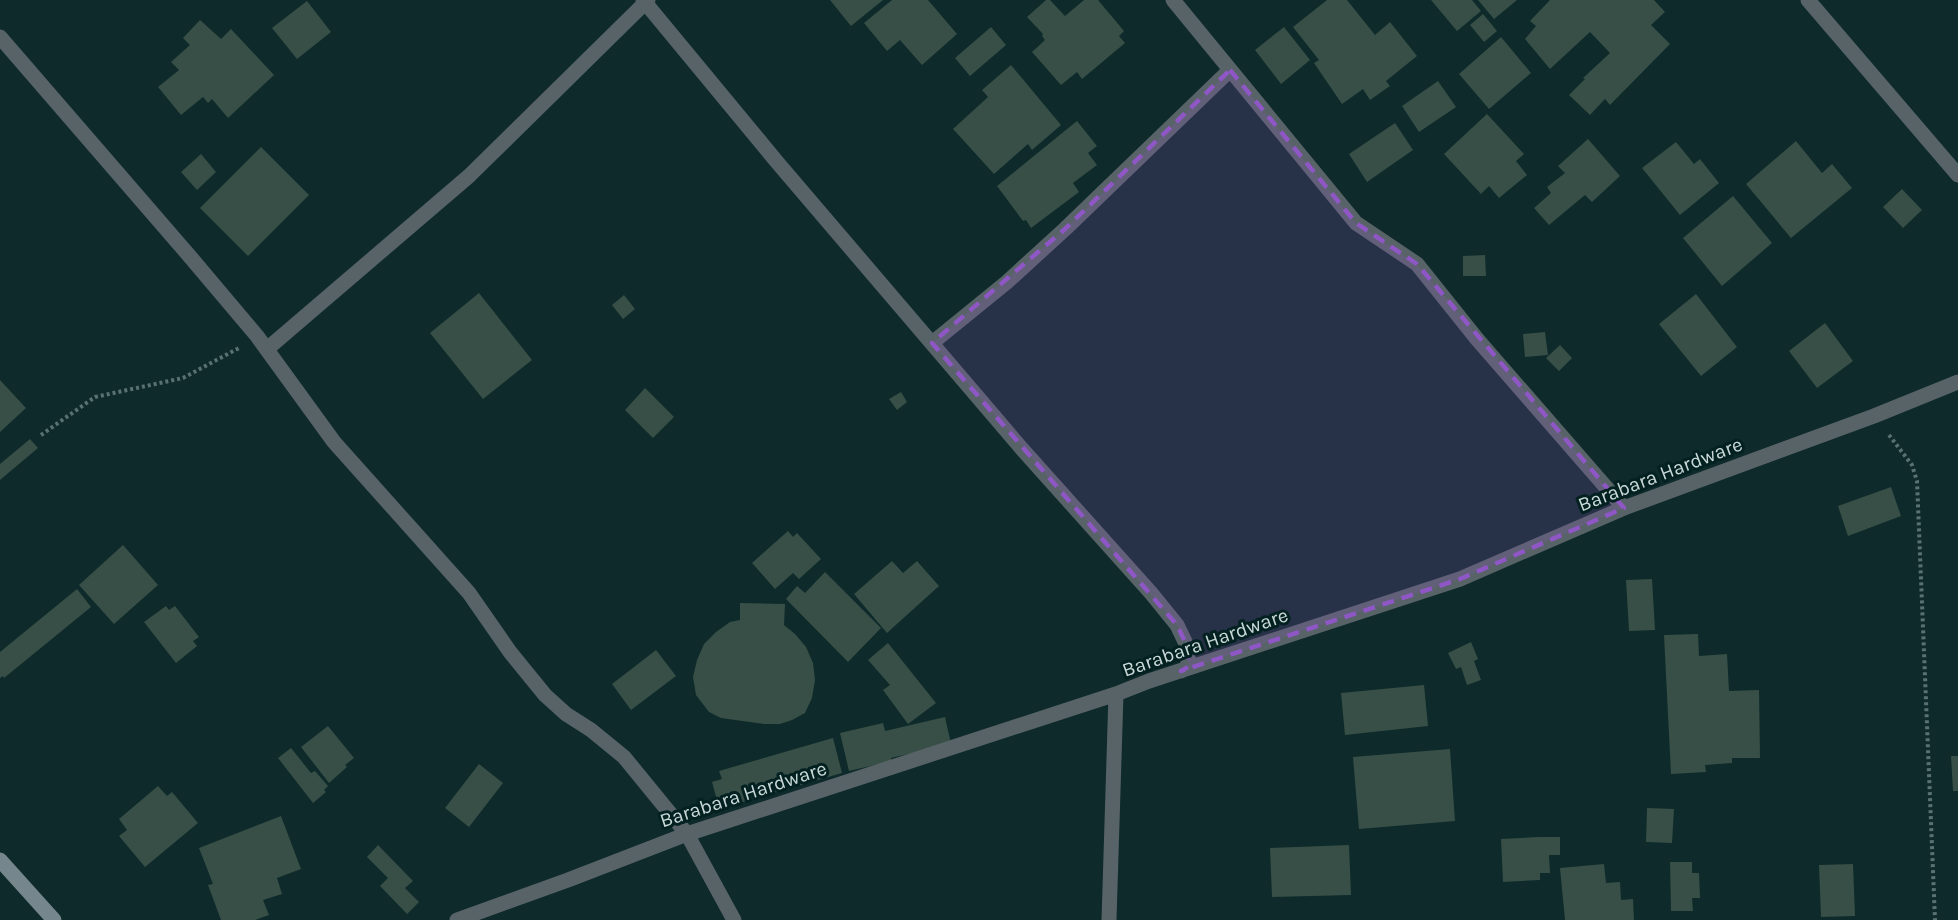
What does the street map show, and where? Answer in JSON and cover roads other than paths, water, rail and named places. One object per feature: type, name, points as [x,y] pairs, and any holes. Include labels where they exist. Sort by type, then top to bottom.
[{"type":"street","points":[[1173,0],[1356,223],[1417,264],[1477,339],[1624,508]]},
{"type":"street","points":[[1808,0],[1958,175]]},
{"type":"street","points":[[267,349],[469,176],[645,1],[777,162],[1022,449],[1177,625],[1188,648],[1188,666],[1181,671]]},
{"type":"street","points":[[0,37],[257,336],[334,442],[469,593],[510,652],[545,696],[624,757],[687,834],[734,920]]},
{"type":"street","points":[[932,343],[1007,282],[1065,229],[1230,70]]},
{"type":"street","name":"Barabara Hardware","points":[[457,920],[687,834],[1460,579],[1624,508],[1874,416],[1958,382]]},
{"type":"street","points":[[1109,920],[1116,694]]},
{"type":"street","points":[[0,860],[54,920]]}]
